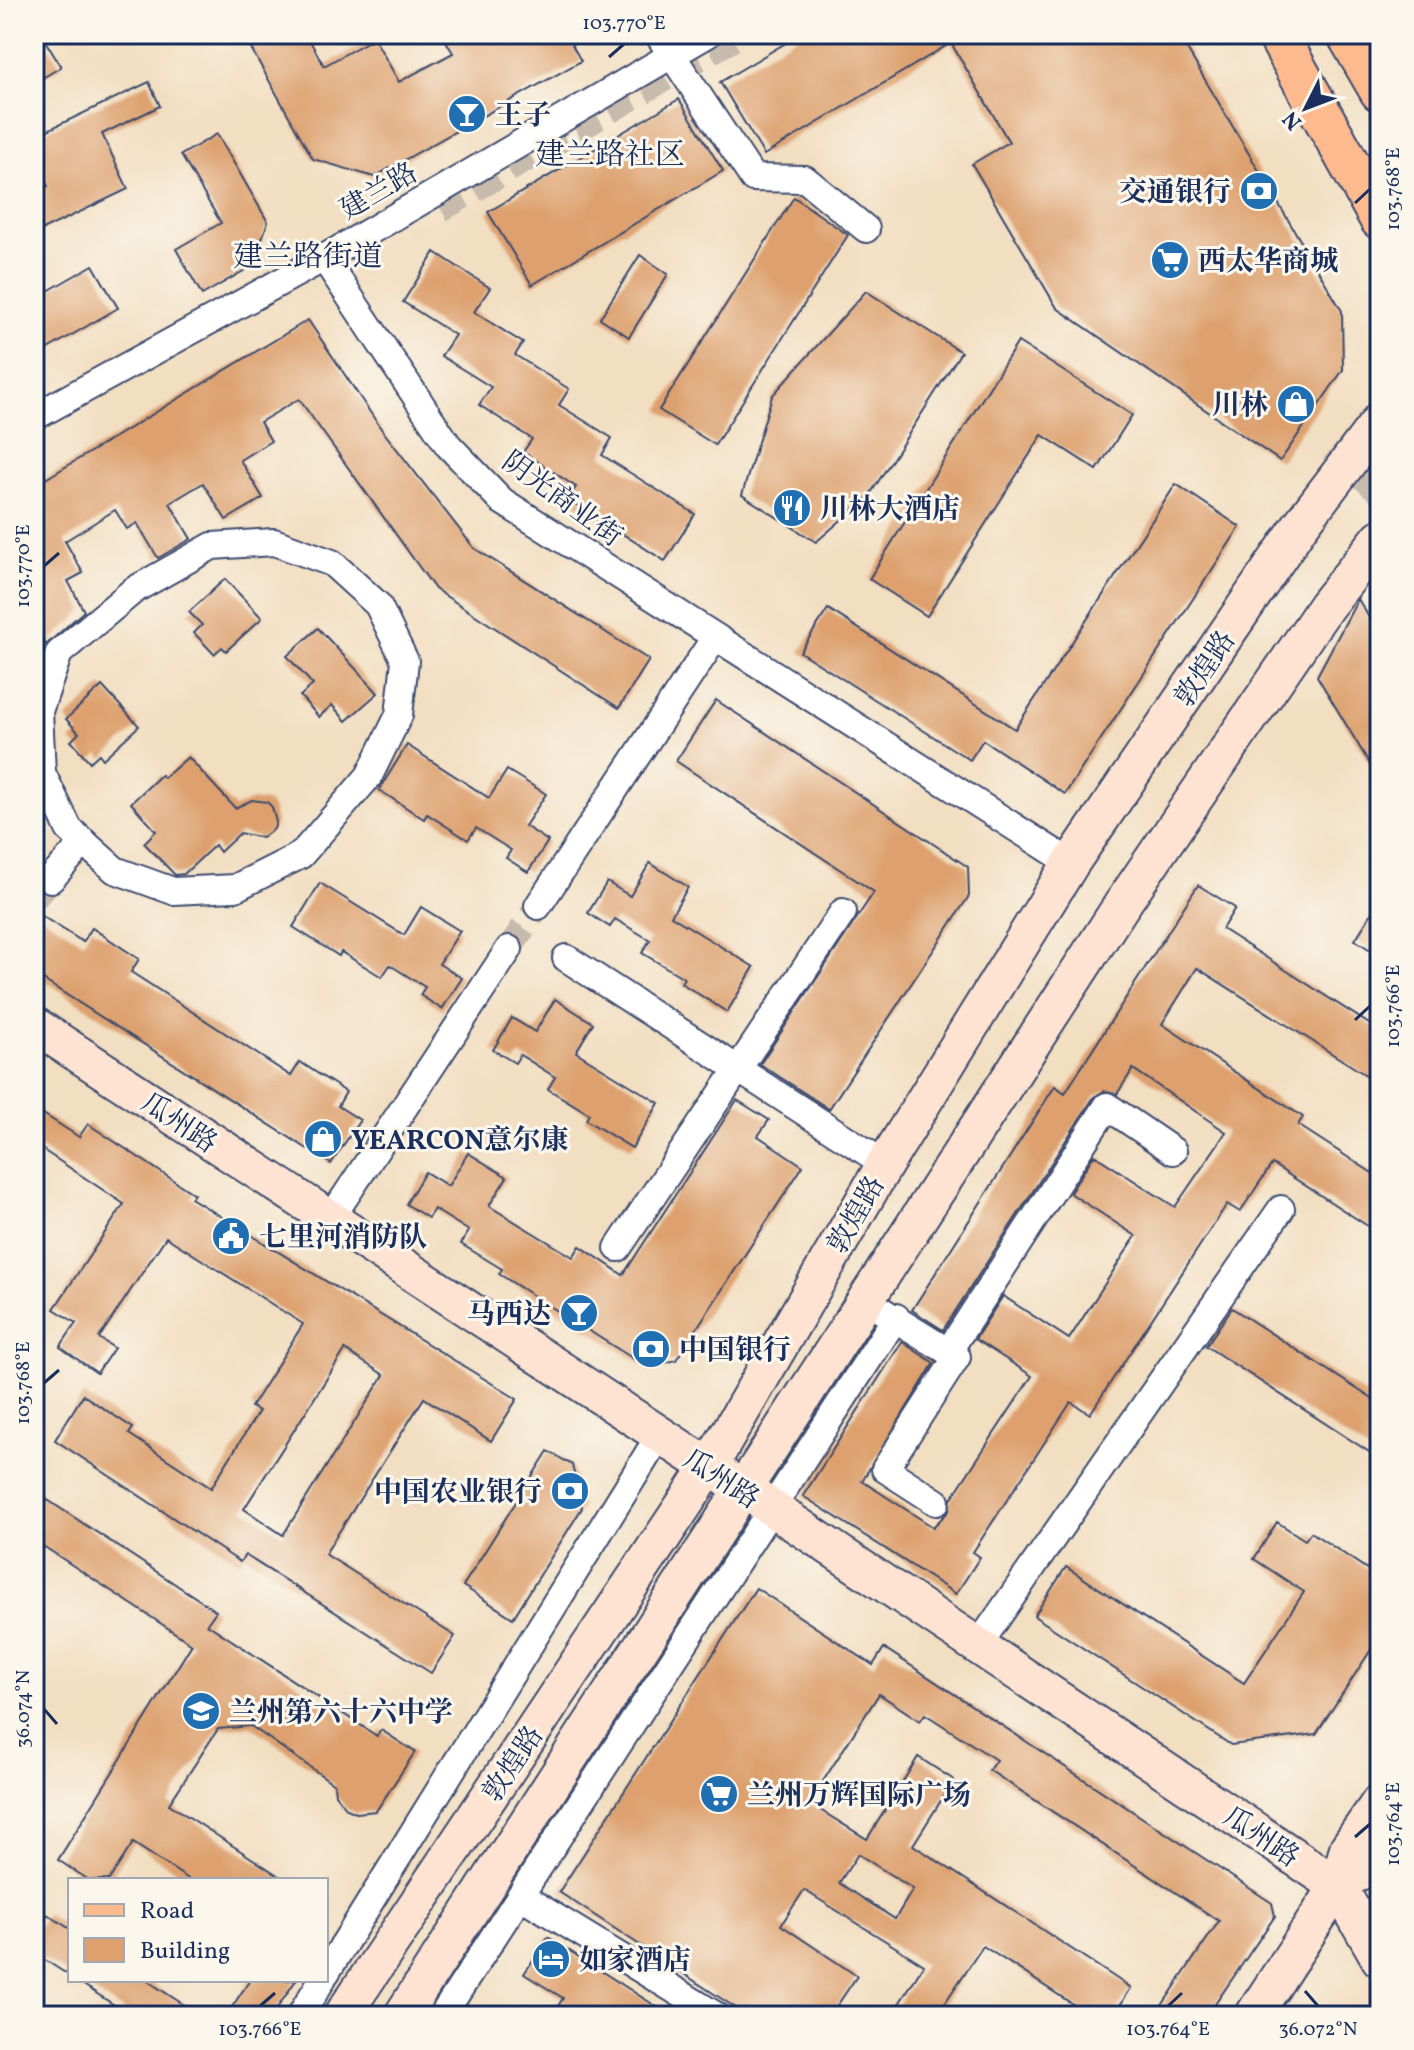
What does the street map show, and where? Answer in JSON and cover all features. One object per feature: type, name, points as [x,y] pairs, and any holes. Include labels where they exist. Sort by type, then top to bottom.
[{"type":"main road","points":[[1277,34],[1380,219]]},
{"type":"main road","points":[[1347,34],[1380,91]]},
{"type":"main road","name":"敦煌路","points":[[342,2016],[708,1469],[885,1164],[1071,863],[1299,527],[1380,420]]},
{"type":"main road","name":"敦煌路","points":[[402,2016],[743,1489],[881,1310],[1121,906],[1326,606],[1380,538]]},
{"type":"main road","name":"瓜州路","points":[[34,1025],[329,1221],[743,1489],[1338,1886],[1380,1959]]},
{"type":"main road","points":[[1253,2016],[1338,1886],[1348,1848],[1380,1802]]},
{"type":"main road","points":[[1338,1886],[1369,1865],[1380,1850]]},
{"type":"street","name":"建兰路","points":[[34,417],[324,258],[665,44],[708,34]]},
{"type":"street","points":[[665,44],[753,178],[805,179],[866,229]]},
{"type":"street","name":"阴光商业街","points":[[324,258],[448,445],[502,501],[714,639],[1071,863]]},
{"type":"street","points":[[274,542],[332,563],[378,605],[405,661],[399,715],[369,776],[301,855],[235,888],[173,891],[115,870],[84,842],[69,829],[42,773],[39,711],[59,653],[134,590],[212,546],[274,542]]},
{"type":"street","points":[[538,906],[714,639]]},
{"type":"street","points":[[51,879],[84,842]]},
{"type":"street","points":[[618,1248],[843,912]]},
{"type":"street","points":[[329,1221],[509,949]]},
{"type":"street","points":[[566,958],[885,1164]]},
{"type":"street","points":[[948,1352],[1107,1106],[1173,1151]]},
{"type":"street","points":[[977,1647],[1281,1209]]},
{"type":"street","points":[[442,2016],[772,1511],[881,1310],[957,1357],[885,1469],[936,1502]]},
{"type":"street","points":[[328,1970],[659,1436]]},
{"type":"street","points":[[521,1896],[717,2016]]},
{"type":"street","points":[[300,2016],[321,1982]]},
{"type":"building","points":[[34,34],[41,34],[61,67],[34,83]]},
{"type":"building","points":[[243,34],[306,34],[324,66],[374,38],[399,82],[453,53],[442,34],[566,34],[581,61],[374,177],[313,159]]},
{"type":"building","name":"西太华商城","points":[[801,34],[1178,34],[1342,311],[1343,370],[1280,461],[1057,308],[972,164],[1009,142],[951,43],[764,155],[720,82]]},
{"type":"building","points":[[149,82],[160,106],[102,134],[128,189],[34,234],[34,193],[48,186],[34,159],[34,111],[46,131]]},
{"type":"building","points":[[679,99],[723,171],[532,285],[488,212]]},
{"type":"building","points":[[217,134],[268,222],[252,266],[202,295],[176,249],[221,223],[181,155]]},
{"type":"building","points":[[794,197],[848,235],[715,445],[659,410]]},
{"type":"building","points":[[435,252],[490,288],[474,312],[523,343],[515,355],[569,389],[559,405],[612,438],[602,455],[695,514],[665,561],[568,499],[576,487],[523,452],[532,439],[479,405],[491,387],[441,356],[455,335],[403,302]]},
{"type":"building","points":[[640,255],[668,274],[629,337],[600,318]]},
{"type":"building","points":[[93,265],[118,308],[34,357],[34,299]]},
{"type":"building","points":[[866,291],[961,352],[869,496],[816,542],[742,495],[772,396]]},
{"type":"building","points":[[308,320],[382,430],[474,548],[649,660],[619,708],[435,589],[299,399],[260,422],[271,441],[240,460],[263,498],[226,520],[203,483],[170,503],[191,539],[158,558],[137,523],[127,529],[115,510],[65,541],[83,573],[68,581],[84,611],[46,645],[34,623],[34,486]]},
{"type":"building","points":[[1018,342],[1132,415],[1097,470],[1042,435],[927,616],[869,579]]},
{"type":"building","points":[[1176,484],[1240,527],[1065,794],[983,740],[970,760],[800,652],[828,609],[1015,729]]},
{"type":"building","points":[[225,579],[262,618],[226,651],[222,647],[214,654],[194,633],[202,625],[189,612]]},
{"type":"building","points":[[1358,599],[1380,636],[1380,781],[1317,676]]},
{"type":"building","points":[[318,628],[378,693],[346,721],[332,705],[319,717],[300,696],[313,685],[287,656]]},
{"type":"building","points":[[102,686],[139,726],[103,759],[99,754],[90,762],[71,741],[79,733],[66,719]]},
{"type":"building","points":[[716,700],[968,867],[969,896],[829,1109],[760,1064],[874,892],[676,761]]},
{"type":"building","points":[[407,745],[489,798],[507,770],[546,794],[525,826],[548,841],[528,872],[506,858],[511,850],[476,828],[468,840],[427,814],[424,819],[379,790]]},
{"type":"building","points":[[188,757],[235,808],[252,800],[267,802],[272,807],[276,822],[274,829],[262,838],[240,833],[220,852],[215,845],[184,874],[175,875],[144,843],[156,831],[131,803],[161,775],[164,778]]},
{"type":"building","points":[[650,863],[688,887],[671,916],[754,967],[727,1012],[681,983],[684,978],[642,953],[650,940],[615,919],[610,927],[588,913],[607,882],[630,896]]},
{"type":"building","points":[[320,883],[404,935],[421,907],[460,931],[439,964],[462,978],[442,1009],[420,995],[425,987],[390,965],[382,977],[341,952],[339,956],[293,927]]},
{"type":"building","points":[[1198,885],[1235,908],[1222,929],[1380,1031],[1380,1084],[1197,968],[1162,1024],[1303,1117],[1298,1125],[1380,1178],[1380,1234],[1272,1164],[1240,1212],[1227,1204],[1090,1414],[1071,1402],[973,1552],[980,1557],[956,1594],[803,1496],[902,1342],[934,1363],[862,1481],[933,1527],[949,1511],[951,1499],[1032,1376],[975,1339],[1003,1296],[1069,1339],[1136,1236],[1070,1193],[1094,1155],[1175,1207],[1226,1132],[1133,1069],[1117,1094],[1104,1091],[1094,1097],[943,1330],[912,1310],[1055,1086],[1065,1093]]},
{"type":"building","points":[[1380,900],[1380,956],[1355,940]]},
{"type":"building","points":[[34,911],[83,942],[92,928],[139,959],[131,972],[291,1076],[300,1062],[346,1092],[338,1106],[360,1120],[331,1164],[34,974]]},
{"type":"building","points":[[555,999],[593,1023],[576,1052],[659,1103],[632,1148],[586,1120],[589,1114],[548,1089],[555,1077],[520,1055],[515,1063],[493,1050],[512,1018],[535,1032]]},
{"type":"building","points":[[737,1100],[769,1120],[758,1136],[803,1166],[676,1360],[648,1368],[499,1274],[502,1269],[461,1244],[469,1231],[434,1209],[428,1218],[406,1204],[425,1172],[448,1186],[468,1153],[507,1177],[489,1206],[573,1257],[580,1246],[623,1275]]},
{"type":"building","points":[[34,1108],[79,1137],[88,1124],[194,1194],[191,1198],[517,1399],[491,1441],[424,1398],[325,1554],[455,1636],[431,1673],[245,1555],[240,1562],[55,1440],[83,1395],[133,1428],[129,1434],[211,1488],[259,1411],[251,1407],[303,1324],[166,1237],[99,1338],[114,1348],[97,1373],[60,1347],[76,1323],[54,1309],[124,1204],[34,1144]],"holes":[[[345,1350],[384,1375],[283,1535],[244,1509]]]},
{"type":"building","points":[[1232,1308],[1380,1404],[1380,1459],[1206,1346]]},
{"type":"building","points":[[548,1451],[572,1465],[582,1508],[513,1618],[463,1586]]},
{"type":"building","points":[[34,1491],[216,1611],[207,1624],[377,1736],[381,1730],[415,1752],[376,1811],[356,1813],[347,1809],[335,1794],[334,1784],[251,1726],[218,1729],[169,1804],[282,1878],[187,1878],[133,1843],[110,1878],[86,1878],[58,1860],[192,1644],[34,1540]]},
{"type":"building","points":[[1277,1522],[1305,1540],[1311,1532],[1367,1569],[1380,1549],[1380,1636],[1316,1734],[1231,1745],[1034,1616],[1066,1567],[1244,1683],[1304,1592],[1254,1559]]},
{"type":"building","points":[[756,1588],[873,1665],[884,1648],[1272,1903],[1275,1916],[1207,2016],[1155,2016],[1219,1921],[989,1770],[996,1760],[925,1714],[920,1721],[879,1694],[809,1803],[867,1839],[918,1757],[954,1780],[913,1845],[1131,1988],[1113,2016],[1091,2016],[983,1946],[936,2016],[891,2016],[924,1965],[804,1890],[781,1925],[857,1976],[830,2016],[748,2016],[559,1892]],"holes":[[[858,1854],[913,1889],[895,1919],[839,1883]]]},
{"type":"building","points":[[47,1914],[68,1928],[68,1975],[34,1953],[34,1935]]},
{"type":"building","points":[[548,1937],[671,2016],[552,2016],[563,1998],[524,1974]]},
{"type":"building","points":[[79,1982],[149,1982],[201,2016],[131,2016]]},
{"type":"building","points":[[249,1982],[295,1982],[272,2016],[226,2016]]},
{"type":"tunnel","points":[[441,209],[741,34]]},
{"type":"tunnel","points":[[1332,449],[1380,492]]},
{"type":"tunnel","points":[[34,898],[51,879]]},
{"type":"tunnel","points":[[509,949],[538,906]]},
{"type":"place","name":"王子","points":[[467,114]]},
{"type":"place","name":"交通银行","points":[[1259,191]]},
{"type":"place","name":"西太华商城","points":[[1170,260]]},
{"type":"place","name":"川林","points":[[1296,404]]},
{"type":"place","name":"川林大酒店","points":[[792,508]]},
{"type":"place","name":"YEARCON意尔康","points":[[323,1139]]},
{"type":"place","name":"七里河消防队","points":[[231,1236]]},
{"type":"place","name":"马西达","points":[[579,1313]]},
{"type":"place","name":"中国银行","points":[[651,1349]]},
{"type":"place","name":"中国农业银行","points":[[570,1491]]},
{"type":"place","name":"兰州第六十六中学","points":[[201,1711]]},
{"type":"place","name":"兰州万辉国际广场","points":[[719,1794]]},
{"type":"place","name":"如家酒店","points":[[551,1959]]},
{"type":"district","name":"建兰路社区","points":[[610,154]]},
{"type":"district","name":"建兰路街道","points":[[308,256]]}]
